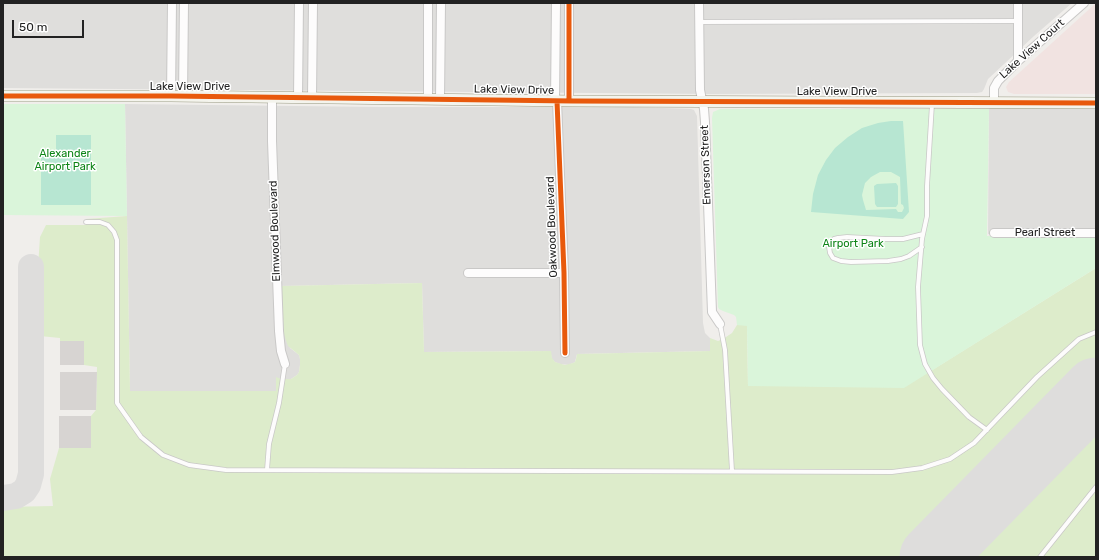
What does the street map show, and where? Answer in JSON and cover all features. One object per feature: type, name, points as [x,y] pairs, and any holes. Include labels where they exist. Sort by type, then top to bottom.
[{"type":"street","points":[[171,96],[172,3]]},
{"type":"street","points":[[184,3],[184,97]]},
{"type":"street","points":[[298,98],[299,3]]},
{"type":"street","points":[[312,98],[313,3]]},
{"type":"street","points":[[428,3],[428,99]]},
{"type":"street","points":[[440,100],[441,3]]},
{"type":"street","name":"Oakwood Boulevard","points":[[556,3],[560,101],[565,353]]},
{"type":"street","name":"Oakwood Boulevard","points":[[560,101],[569,3]]},
{"type":"street","name":"Emerson Street","points":[[699,3],[700,90],[705,122],[712,312],[720,324]]},
{"type":"street","points":[[1018,3],[1018,61]]},
{"type":"street","name":"Lake View Court","points":[[994,102],[994,88],[996,82],[1084,3]]},
{"type":"street","name":"Lake View Drive","points":[[3,96],[171,96],[702,102],[1096,103]]},
{"type":"street","name":"Elmwood Boulevard","points":[[272,97],[272,141],[279,332],[281,351],[285,364]]},
{"type":"street","name":"Pearl Street","points":[[994,232],[1096,233]]},
{"type":"street","points":[[468,273],[564,273]]},
{"type":"lane","points":[[699,22],[1018,21]]},
{"type":"lane","points":[[932,102],[928,216],[923,234],[918,287],[920,346],[925,364],[933,378],[969,417],[986,430]]},
{"type":"lane","points":[[86,222],[105,223],[113,229],[116,237],[117,403],[141,437],[163,455],[189,465],[226,470],[892,472],[922,468],[950,459],[974,444],[1042,372],[1079,339],[1096,332]]},
{"type":"lane","points":[[922,247],[909,256],[901,259],[888,261],[851,262],[833,258],[829,247],[834,239],[838,238],[904,239],[923,234]]},
{"type":"lane","points":[[720,324],[725,350],[732,472]]},
{"type":"lane","points":[[267,470],[269,444],[279,403],[285,364]]},
{"type":"lane","points":[[1040,557],[1096,487]]},
{"type":"shaded area","points":[[3,3],[1072,3],[988,79],[982,92],[711,94],[3,88]]},
{"type":"shaded area","points":[[1096,3],[1096,94],[1014,94],[1008,92],[1006,87],[1009,82]]},
{"type":"shaded area","points":[[994,102],[1096,103],[1096,234],[988,234],[989,109]]},
{"type":"shaded area","points":[[125,104],[380,107],[633,107],[694,110],[697,116],[703,323],[705,333],[710,338],[710,351],[577,354],[575,362],[569,365],[555,362],[552,359],[550,351],[424,352],[422,283],[282,286],[283,327],[290,348],[299,355],[300,365],[297,375],[291,379],[281,379],[276,391],[130,391]]},
{"type":"green space","name":"Alexander Airport Park","points":[[3,104],[125,104],[127,216],[3,215]]},
{"type":"green space","name":"Airport Park","points":[[720,109],[989,109],[987,236],[1096,237],[1096,268],[904,388],[748,386],[747,326],[737,325],[736,317],[734,315],[719,309],[718,307],[712,118],[713,112]]},
{"type":"green space","points":[[903,121],[909,212],[903,219],[811,212],[813,194],[818,175],[826,160],[835,148],[862,128],[878,123]],"holes":[[[880,172],[891,172],[900,177],[901,204],[904,208],[902,212],[898,212],[896,209],[866,210],[862,195],[865,183],[871,177]]]},
{"type":"green space","points":[[56,135],[91,135],[91,205],[41,205],[41,153],[56,153]]},
{"type":"green space","points":[[896,183],[898,186],[898,204],[896,207],[877,207],[875,204],[874,186],[877,184]]},
{"type":"green space","points":[[127,216],[130,391],[276,391],[276,377],[281,379],[291,379],[299,372],[300,365],[299,355],[288,346],[284,335],[281,286],[422,283],[424,352],[551,351],[552,358],[555,362],[565,365],[575,362],[577,354],[710,351],[710,338],[718,341],[732,333],[737,325],[747,325],[748,386],[929,372],[1096,268],[1096,365],[907,557],[3,557],[3,507],[53,506],[50,479],[59,448],[91,448],[91,416],[96,410],[97,367],[84,365],[84,341],[60,341],[60,338],[40,336],[38,267],[40,237],[46,225],[86,225],[86,219]]},
{"type":"green space","points":[[1096,422],[1096,557],[964,557]]},
{"type":"building","points":[[60,341],[84,341],[84,365],[60,365]]},
{"type":"building","points":[[60,372],[97,372],[96,410],[60,410]]},
{"type":"building","points":[[59,416],[91,416],[91,448],[59,448]]},
{"type":"taxiway","points":[[3,498],[16,496],[24,491],[28,485],[31,474],[31,267]]},
{"type":"runway","points":[[932,557],[1096,390]]},
{"type":"cycle path","points":[[569,3],[569,101]]},
{"type":"cycle path","points":[[3,96],[171,96],[573,101],[1096,103]]},
{"type":"cycle path","points":[[557,101],[564,273],[565,353]]}]
